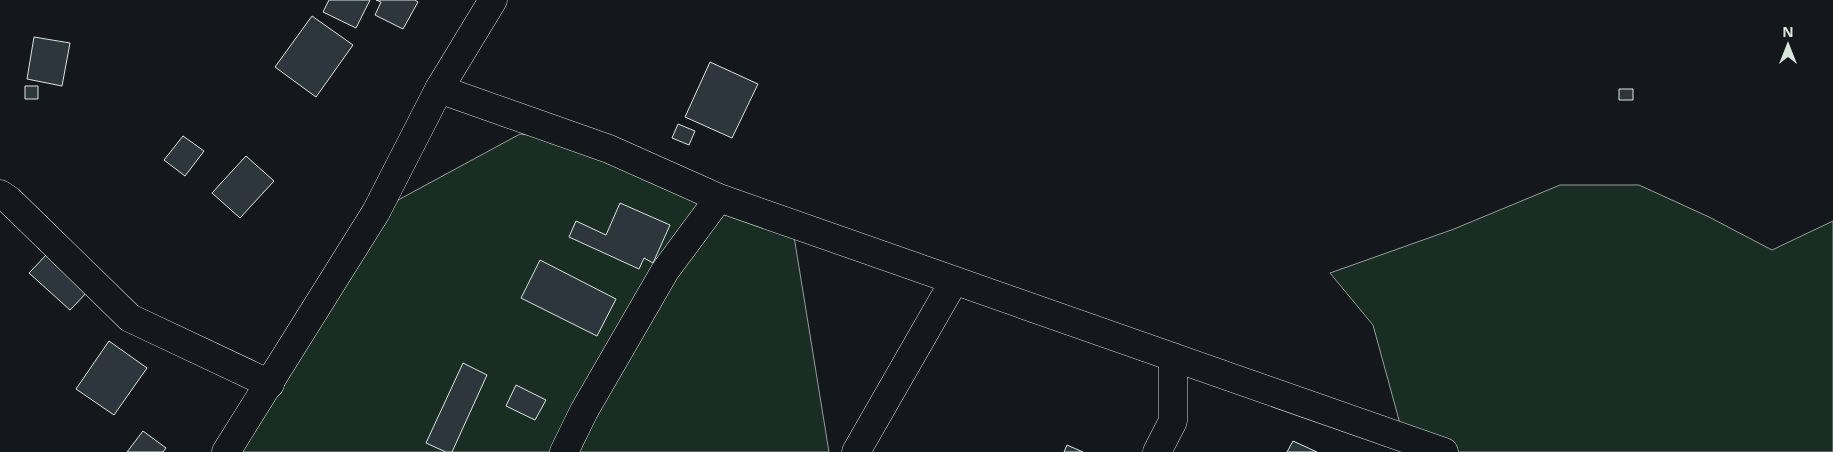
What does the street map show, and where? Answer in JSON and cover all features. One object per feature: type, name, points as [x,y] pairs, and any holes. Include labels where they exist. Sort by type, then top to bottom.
[{"type":"street","points":[[226,452],[376,212],[439,90],[493,0]]},
{"type":"street","points":[[439,90],[608,149],[719,198],[1444,452]]},
{"type":"street","points":[[0,194],[9,200],[130,318],[270,384]]},
{"type":"street","points":[[564,452],[584,411],[665,271],[719,198]]},
{"type":"street","points":[[856,452],[954,281]]},
{"type":"street","points":[[1157,452],[1173,421],[1173,357]]},
{"type":"green space","points":[[520,134],[607,145],[792,224],[829,452],[226,452],[376,212]]},
{"type":"green space","points":[[1560,185],[1639,185],[1709,217],[1772,250],[1833,221],[1833,452],[1402,452],[1399,420],[1373,325],[1330,273],[1454,229]]},
{"type":"building","points":[[329,0],[370,0],[356,28],[323,12]]},
{"type":"building","points":[[376,0],[415,0],[418,2],[403,29],[375,15],[381,2]]},
{"type":"building","points":[[312,16],[353,45],[316,97],[275,67]]},
{"type":"building","points":[[34,37],[70,43],[62,86],[27,79]]},
{"type":"building","points":[[710,62],[758,84],[732,138],[685,117]]},
{"type":"building","points":[[25,86],[38,86],[38,99],[25,99]]},
{"type":"building","points":[[1619,89],[1633,89],[1633,100],[1619,100]]},
{"type":"building","points":[[678,124],[695,131],[689,145],[672,138]]},
{"type":"building","points":[[183,136],[204,151],[185,176],[164,160]]},
{"type":"building","points":[[246,156],[274,181],[240,218],[212,193]]},
{"type":"building","points":[[620,203],[670,225],[653,263],[644,258],[639,269],[569,237],[576,221],[606,235]]},
{"type":"building","points":[[49,252],[90,289],[70,310],[29,273]]},
{"type":"building","points":[[540,260],[616,299],[597,336],[521,298]]},
{"type":"building","points":[[109,341],[147,368],[114,415],[76,389]]},
{"type":"building","points":[[463,363],[487,375],[452,452],[446,452],[426,443]]},
{"type":"building","points":[[516,385],[546,400],[535,420],[506,406]]},
{"type":"building","points":[[143,431],[166,448],[163,452],[127,452]]},
{"type":"building","points":[[1293,441],[1317,452],[1287,452]]},
{"type":"building","points":[[1067,445],[1083,452],[1064,452]]}]
